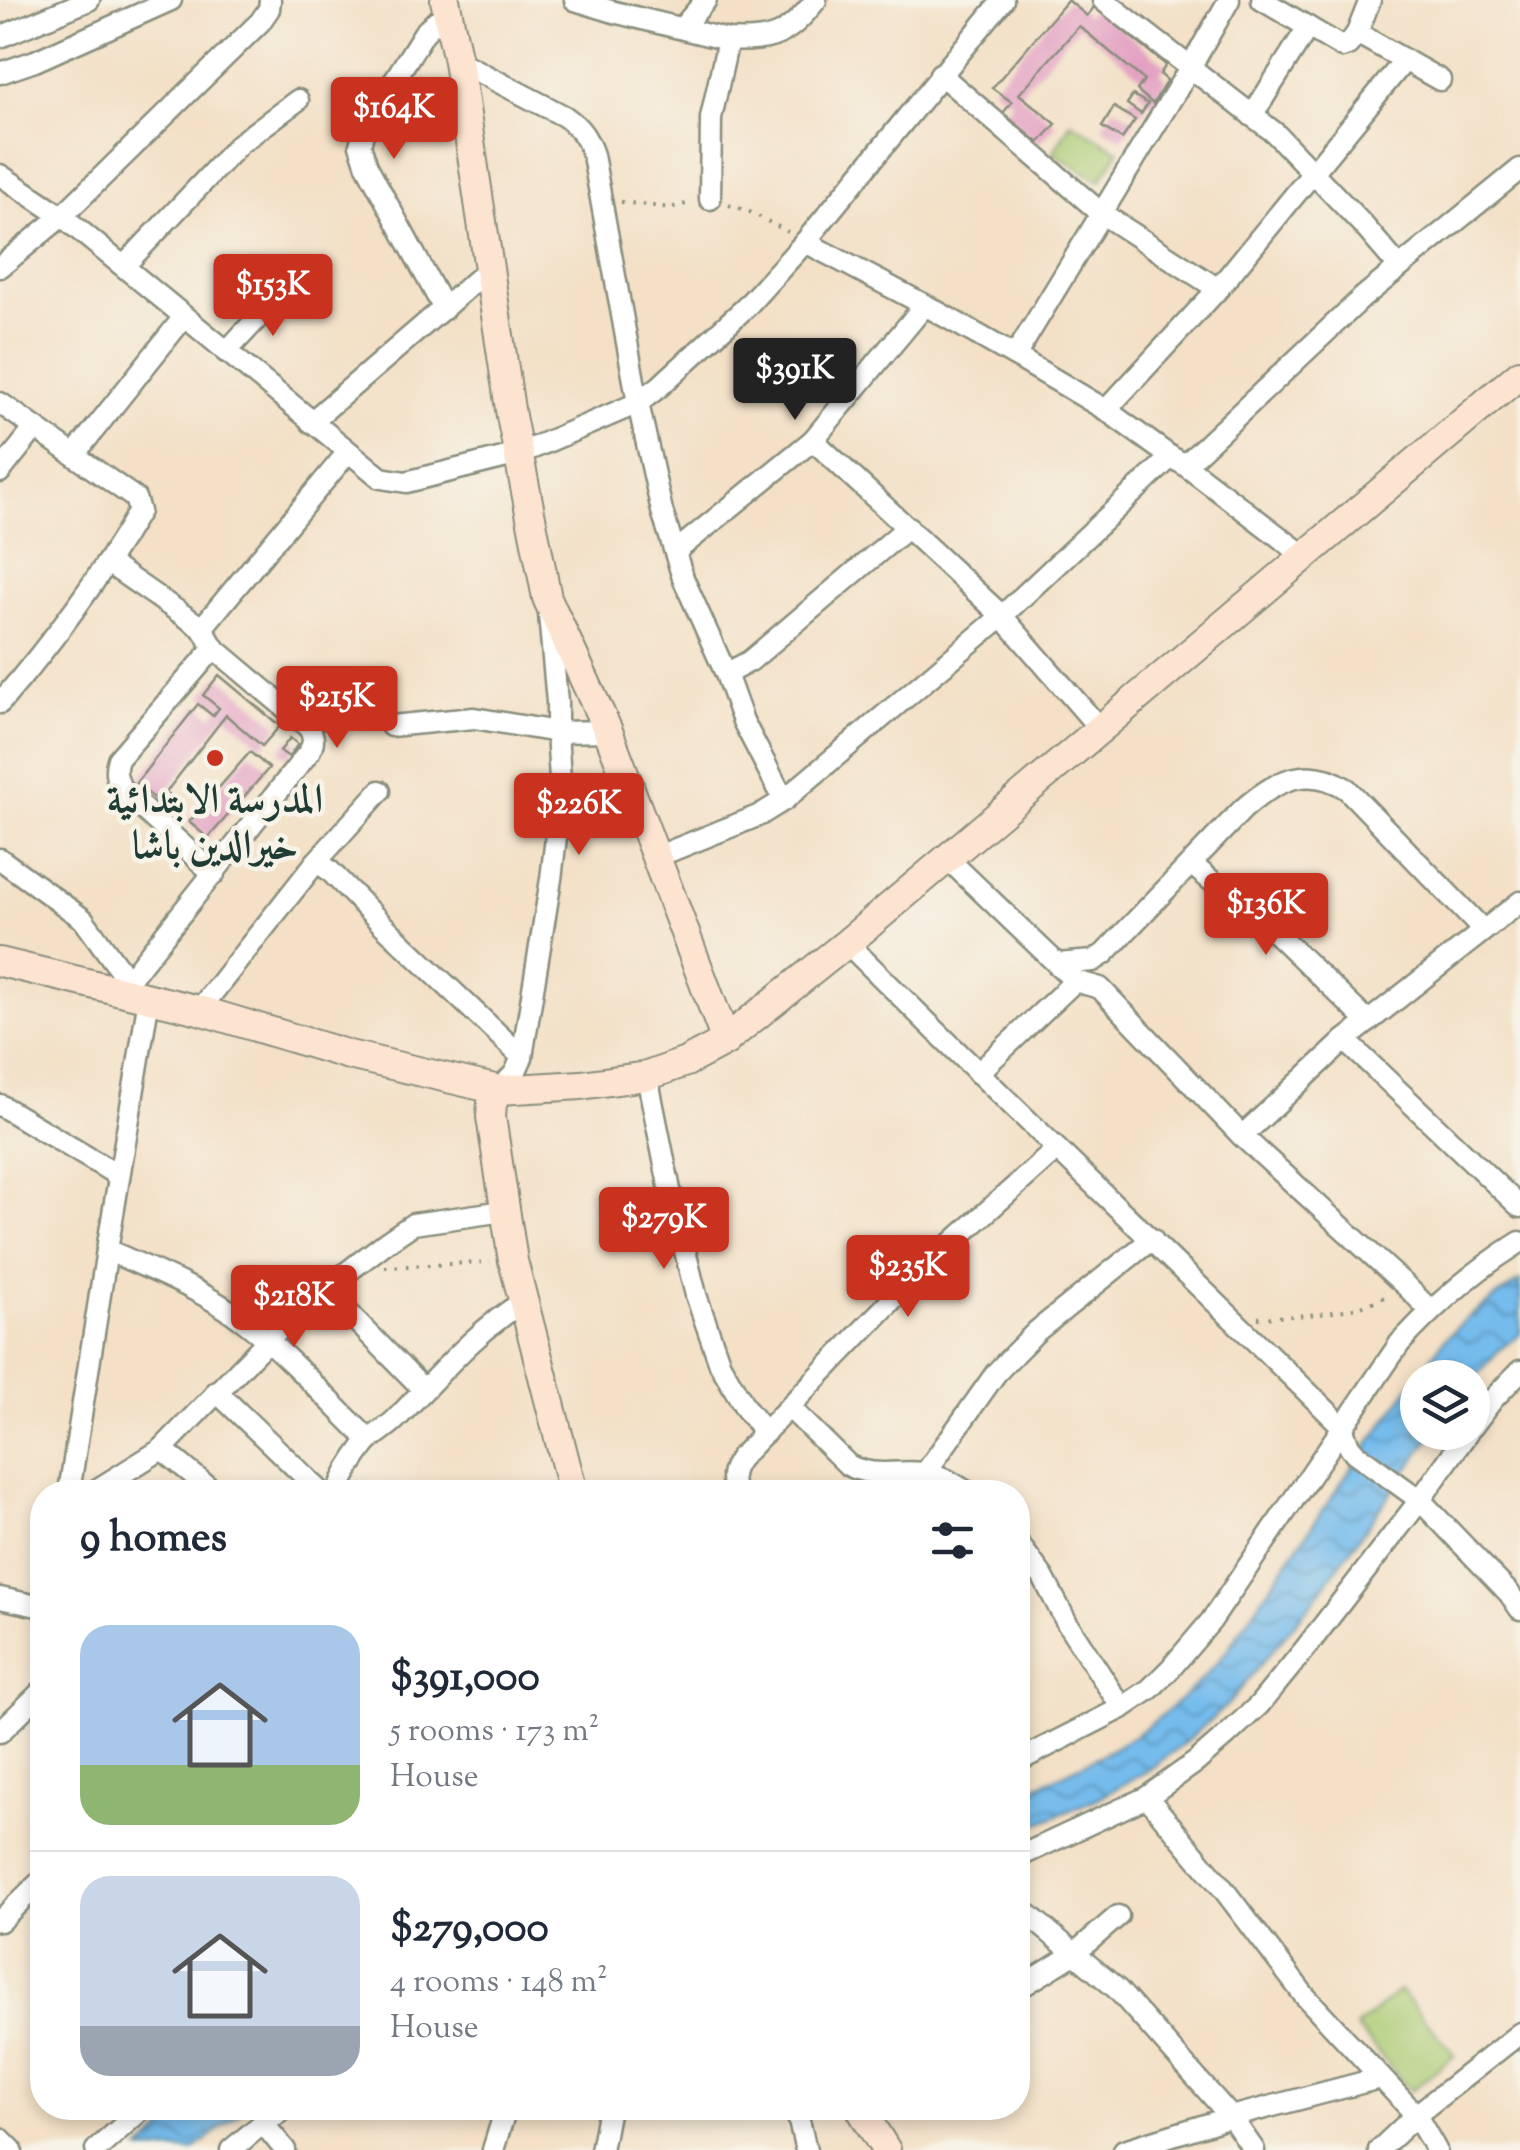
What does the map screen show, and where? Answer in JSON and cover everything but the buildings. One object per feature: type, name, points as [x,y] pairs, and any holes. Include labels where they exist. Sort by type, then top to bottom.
[{"type":"main road","points":[[447,7],[519,454],[548,598],[608,731],[726,1040]]},
{"type":"main road","points":[[0,962],[134,990],[349,1055],[499,1090],[647,1076],[686,1062],[726,1040],[847,943],[1520,374]]},
{"type":"main road","points":[[499,1090],[492,1103],[491,1117],[504,1211],[569,1480]]},
{"type":"main road","points":[[867,2120],[886,2150]]},
{"type":"street","points":[[0,37],[89,0]]},
{"type":"street","points":[[1,71],[35,61],[171,0]]},
{"type":"street","points":[[0,267],[62,216],[260,22],[270,0]]},
{"type":"street","points":[[575,0],[728,40],[770,39],[787,30],[816,0]]},
{"type":"street","points":[[682,28],[706,0]]},
{"type":"street","points":[[0,175],[62,216],[382,478],[406,482],[519,454],[638,403],[746,307],[805,242],[1003,0]]},
{"type":"street","points":[[1103,0],[1275,134],[1399,267]]},
{"type":"street","points":[[1015,356],[1228,0]]},
{"type":"street","points":[[1262,0],[1342,47],[1348,46],[1358,34],[1370,0]]},
{"type":"street","points":[[444,309],[367,166],[360,145],[364,127],[424,34],[447,7]]},
{"type":"street","points":[[1252,116],[1308,27]]},
{"type":"street","points":[[1358,34],[1440,80]]},
{"type":"street","points":[[710,200],[711,118],[728,40]]},
{"type":"street","points":[[1106,410],[1218,289],[1405,60]]},
{"type":"street","points":[[458,61],[564,116],[586,137],[593,154],[638,403],[662,511],[683,578],[743,721],[784,800]]},
{"type":"street","points":[[940,74],[1101,213],[1218,289]]},
{"type":"street","points":[[124,266],[238,144],[298,100]]},
{"type":"street","points":[[656,857],[760,815],[784,800],[1002,616],[1362,298],[1520,169]]},
{"type":"street","points":[[805,242],[925,305],[1106,410],[1303,555]]},
{"type":"street","points":[[311,422],[490,268]]},
{"type":"street","points":[[226,352],[282,292]]},
{"type":"street","points":[[676,552],[814,440],[925,305]]},
{"type":"street","points":[[74,455],[184,317]]},
{"type":"street","points":[[0,403],[134,498],[139,511],[108,563],[0,703]]},
{"type":"street","points":[[0,472],[35,428]]},
{"type":"street","points":[[814,440],[1002,616],[1100,729]]},
{"type":"street","points":[[202,628],[348,452]]},
{"type":"street","points":[[726,674],[750,662],[908,526]]},
{"type":"street","points":[[71,1480],[120,1176],[134,990],[214,874],[314,741],[307,726],[214,648],[202,628],[108,563]]},
{"type":"street","points":[[499,1090],[516,1074],[522,1057],[561,794],[548,598]]},
{"type":"street","points":[[214,648],[118,759],[115,768],[122,789],[214,874]]},
{"type":"street","points":[[391,726],[474,718],[556,732],[608,731]]},
{"type":"street","points":[[1057,964],[1093,961],[1104,954],[1243,809],[1260,794],[1306,775],[1324,777],[1347,789],[1483,930]]},
{"type":"street","points":[[199,1010],[316,862],[380,791]]},
{"type":"street","points":[[0,858],[83,919],[134,990]]},
{"type":"street","points":[[948,859],[1075,981],[1100,988],[1242,1136],[1430,1310]]},
{"type":"street","points":[[316,862],[329,870],[522,1057]]},
{"type":"street","points":[[1191,864],[1279,936],[1368,1022]]},
{"type":"street","points":[[1242,1136],[1344,1040],[1520,902]]},
{"type":"street","points":[[847,943],[1342,1426],[1354,1453],[1420,1500],[1520,1608]]},
{"type":"street","points":[[978,1074],[1075,981]]},
{"type":"street","points":[[1344,1040],[1520,1207]]},
{"type":"street","points":[[647,1076],[696,1295],[720,1364],[764,1433]]},
{"type":"street","points":[[0,1105],[120,1176]]},
{"type":"street","points":[[731,1480],[732,1469],[764,1433],[916,1276],[1057,1149]]},
{"type":"street","points":[[112,1480],[162,1449],[216,1391],[325,1289],[414,1224],[504,1211]]},
{"type":"street","points":[[914,1480],[926,1472],[996,1373],[1015,1353],[1152,1239]]},
{"type":"street","points":[[1030,1755],[1122,1708],[1160,1679],[1211,1620],[1400,1343],[1430,1310],[1489,1261],[1520,1242]]},
{"type":"street","points":[[107,1250],[203,1294],[243,1320],[368,1440]]},
{"type":"street","points":[[325,1289],[423,1390]]},
{"type":"street","points":[[343,1480],[368,1440],[394,1421],[494,1322],[523,1302]]},
{"type":"street","points":[[1490,1403],[1520,1371]]},
{"type":"street","points":[[216,1391],[309,1480]]},
{"type":"street","points":[[790,1408],[858,1471],[926,1472],[947,1480]]},
{"type":"street","points":[[162,1449],[199,1480]]},
{"type":"street","points":[[1030,1851],[1147,1797],[1196,1762],[1259,1705],[1456,1450]]},
{"type":"street","points":[[1030,1561],[1122,1708]]},
{"type":"street","points":[[0,1598],[30,1604]]},
{"type":"street","points":[[0,1732],[30,1703]]},
{"type":"street","points":[[1147,1797],[1304,1995],[1416,2115],[1436,2150]]},
{"type":"street","points":[[0,1920],[30,1891]]},
{"type":"street","points":[[1030,1916],[1117,1989],[1231,2117],[1254,2150]]},
{"type":"street","points":[[1030,1982],[1074,1954],[1118,1916]]},
{"type":"street","points":[[1378,2150],[1520,2033]]},
{"type":"street","points":[[1125,2150],[1380,2078]]},
{"type":"street","points":[[96,2150],[130,2120]]},
{"type":"street","points":[[232,2150],[268,2120]]},
{"type":"street","points":[[493,2150],[502,2120]]},
{"type":"street","points":[[601,2150],[607,2120]]},
{"type":"street","points":[[799,2120],[806,2150]]},
{"type":"street","points":[[263,2123],[285,2150]]},
{"type":"street","points":[[0,2138],[12,2150]]},
{"type":"path","points":[[386,1267],[514,1260]]},
{"type":"path","points":[[1234,1319],[1350,1310],[1405,1285]]},
{"type":"green space","points":[[1071,122],[1119,151],[1100,181],[1053,153]]},
{"type":"green space","points":[[1400,1990],[1455,2055],[1411,2091],[1356,2027]]},
{"type":"water","points":[[1520,1281],[1520,1334],[1490,1360],[1430,1360],[1467,1318]]},
{"type":"water","points":[[1400,1401],[1400,1450],[1422,1450],[1314,1600],[1228,1704],[1147,1771],[1096,1799],[1030,1827],[1030,1789],[1130,1738],[1176,1703],[1223,1656]]},
{"type":"water","points":[[174,2120],[231,2120],[193,2150],[141,2150]]},
{"type":"place","name":"المدرسة الابتدائية خيرالدين باشا","points":[[215,758]]}]
